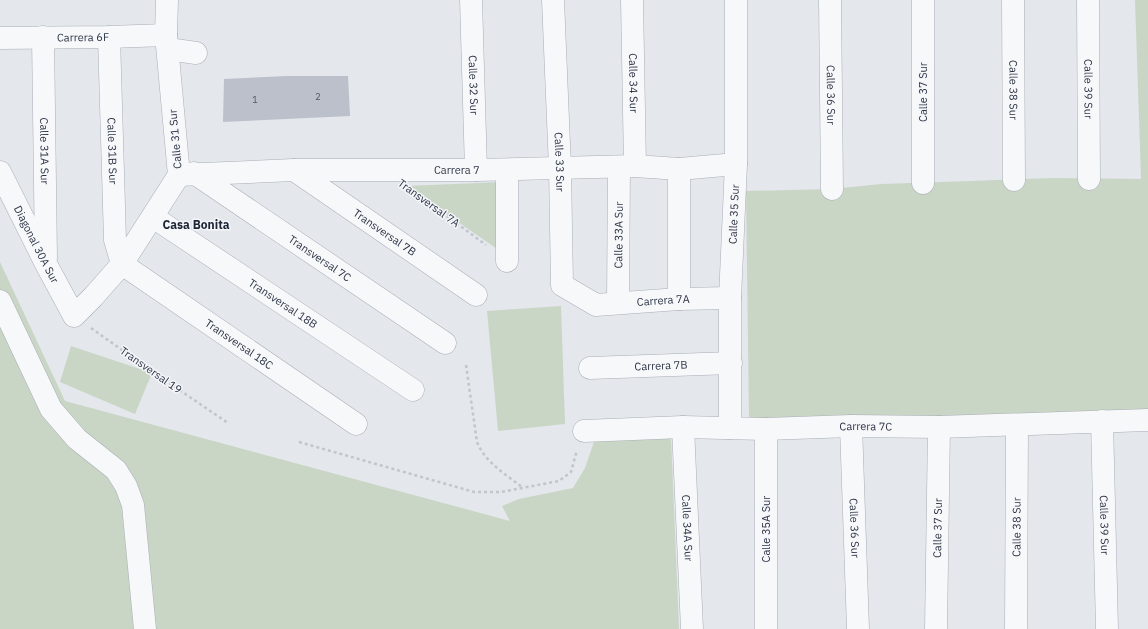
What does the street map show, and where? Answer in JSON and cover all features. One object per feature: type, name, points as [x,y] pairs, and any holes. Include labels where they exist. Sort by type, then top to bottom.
[{"type":"street","name":"Calle 31 Sur","points":[[74,316],[122,264],[153,217],[186,174],[167,42],[167,0]]},
{"type":"street","name":"Calle 32 Sur","points":[[472,0],[476,170]]},
{"type":"street","name":"Calle 33 Sur","points":[[552,0],[560,168],[562,285],[596,305]]},
{"type":"street","name":"Calle 34 Sur","points":[[627,167],[632,0]]},
{"type":"street","name":"Calle 35 Sur","points":[[730,428],[730,298],[736,164],[736,0]]},
{"type":"street","name":"Calle 36 Sur","points":[[830,0],[832,189]]},
{"type":"street","name":"Calle 37 Sur","points":[[923,0],[923,183]]},
{"type":"street","name":"Calle 38 Sur","points":[[1013,0],[1014,180]]},
{"type":"street","name":"Calle 39 Sur","points":[[1088,0],[1089,179]]},
{"type":"street","name":"Calle 31A Sur","points":[[43,37],[46,264]]},
{"type":"street","name":"Carrera 6F","points":[[0,38],[109,37],[167,42],[196,53]]},
{"type":"street","name":"Calle 31B Sur","points":[[109,37],[115,240],[122,264]]},
{"type":"street","name":"Carrera 7","points":[[186,174],[294,170],[508,170],[627,167],[679,169],[736,164]]},
{"type":"street","name":"Calle 33A Sur","points":[[618,302],[627,167]]},
{"type":"street","points":[[679,169],[679,299]]},
{"type":"street","name":"Transversal 7B","points":[[294,170],[476,295]]},
{"type":"street","points":[[507,261],[508,170]]},
{"type":"street","name":"Diagonal 30A Sur","points":[[0,172],[74,316]]},
{"type":"street","name":"Transversal 7C","points":[[186,174],[445,343]]},
{"type":"street","name":"Transversal 18B","points":[[153,217],[413,390]]},
{"type":"street","name":"Transversal 18C","points":[[122,264],[356,424]]},
{"type":"street","name":"Carrera 7A","points":[[596,305],[618,302],[730,298]]},
{"type":"street","points":[[0,301],[51,409],[77,439],[116,470],[126,486],[133,505],[146,629]]},
{"type":"street","name":"Carrera 7B","points":[[590,368],[731,363]]},
{"type":"street","name":"Carrera 7C","points":[[584,431],[683,427],[766,429],[851,426],[1017,426],[1148,420]]},
{"type":"street","name":"Calle 39 Sur","points":[[1102,421],[1107,629]]},
{"type":"street","name":"Calle 36 Sur","points":[[851,426],[858,629]]},
{"type":"street","name":"Calle 38 Sur","points":[[1016,629],[1017,426]]},
{"type":"street","name":"Calle 34A Sur","points":[[683,427],[692,629]]},
{"type":"street","name":"Calle 37 Sur","points":[[936,629],[939,427]]},
{"type":"street","name":"Calle 35A Sur","points":[[766,429],[766,629]]},
{"type":"path","name":"Transversal 7A","points":[[412,191],[507,261]]},
{"type":"path","name":"Transversal 19","points":[[74,316],[228,423]]},
{"type":"path","points":[[466,365],[477,442],[481,452],[488,460],[522,487]]},
{"type":"path","points":[[299,442],[474,492],[502,492],[559,481],[571,472],[584,431]]},
{"type":"green space","points":[[1135,0],[1148,0],[1148,413],[749,419],[746,191],[832,189],[881,184],[1054,178],[1141,179]]},
{"type":"green space","points":[[503,182],[503,253],[406,186]]},
{"type":"green space","points":[[0,262],[65,401],[510,521],[502,506],[519,499],[573,488],[585,468],[596,436],[671,437],[679,629],[0,629]]},
{"type":"green space","points":[[561,306],[565,424],[498,431],[487,311]]},
{"type":"green space","points":[[71,346],[152,373],[135,414],[60,382]]},
{"type":"building","points":[[287,76],[348,76],[350,116],[223,122],[224,79]]},
{"type":"district","name":"Casa Bonita","points":[[196,224]]}]
